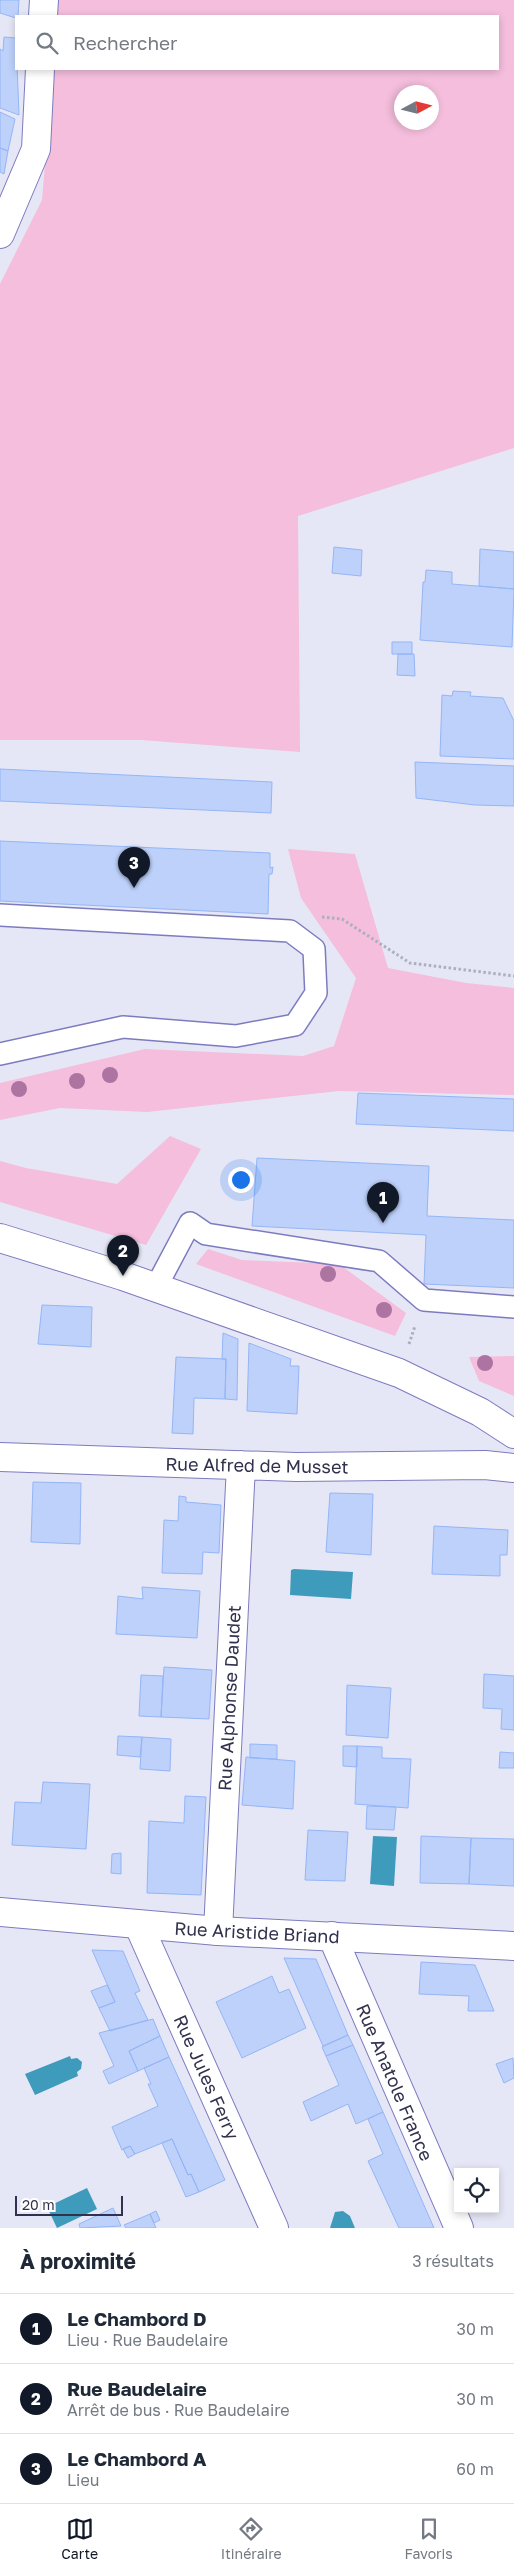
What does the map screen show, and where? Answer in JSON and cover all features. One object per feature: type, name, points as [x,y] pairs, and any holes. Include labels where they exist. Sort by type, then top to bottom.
[{"type":"street","points":[[43,15],[44,0]]},
{"type":"street","points":[[0,234],[36,149],[40,70]]},
{"type":"street","points":[[0,1238],[123,1276],[399,1373],[480,1412],[514,1434]]},
{"type":"street","name":"Rue Alfred de Musset","points":[[0,1457],[241,1466],[486,1465],[514,1468]]},
{"type":"street","name":"Rue Alphonse Daudet","points":[[218,1931],[241,1466]]},
{"type":"street","name":"Rue Aristide Briand","points":[[0,1912],[139,1926],[514,1946]]},
{"type":"street","name":"Rue Jules Ferry","points":[[139,1926],[274,2228]]},
{"type":"street","name":"Rue Anatole France","points":[[332,1936],[459,2228]]},
{"type":"lane","points":[[0,915],[290,930],[314,950],[316,993],[296,1025],[236,1036],[123,1027],[0,1054]]},
{"type":"lane","points":[[155,1288],[190,1223],[206,1234],[379,1262],[424,1300],[514,1308]]},
{"type":"path","points":[[290,930],[293,914],[342,919],[410,964],[514,976]]},
{"type":"path","points":[[399,1373],[424,1300]]},
{"type":"shaded area","points":[[58,0],[514,0],[514,448],[298,516],[300,752],[141,740],[0,740],[0,284],[42,200],[53,70],[499,70],[499,15],[57,15]]},
{"type":"shaded area","points":[[288,849],[355,854],[388,968],[466,983],[514,988],[514,1095],[339,1091],[147,1112],[60,1108],[0,1120],[0,1083],[145,1049],[303,1056],[334,1046],[356,978],[301,898]]},
{"type":"shaded area","points":[[170,1136],[201,1149],[146,1245],[0,1202],[0,1161],[26,1168],[117,1184]]},
{"type":"shaded area","points":[[208,1249],[242,1260],[339,1264],[406,1313],[395,1336],[196,1264]]},
{"type":"shaded area","points":[[514,1356],[514,1396],[479,1381],[469,1357]]},
{"type":"water","points":[[291,1570],[353,1572],[351,1599],[290,1595]]},
{"type":"water","points":[[373,1836],[397,1837],[394,1886],[370,1884]]},
{"type":"water","points":[[70,2056],[71,2059],[77,2058],[82,2062],[81,2069],[77,2072],[78,2076],[35,2095],[25,2074]]},
{"type":"water","points":[[87,2188],[97,2209],[57,2228],[47,2207]]},
{"type":"water","points":[[343,2211],[350,2216],[355,2228],[330,2228],[335,2212]]},
{"type":"building","points":[[0,0],[19,0],[18,15],[15,15],[15,18],[0,13]]},
{"type":"building","points":[[4,37],[15,38],[15,70],[17,70],[19,115],[0,108],[0,49],[3,51]]},
{"type":"building","points":[[0,112],[15,119],[8,151],[0,148]]},
{"type":"building","points":[[0,148],[8,151],[4,174],[0,172]]},
{"type":"building","points":[[334,547],[362,550],[361,576],[332,573]]},
{"type":"building","points":[[480,549],[514,552],[514,589],[479,586]]},
{"type":"building","points":[[426,570],[452,572],[452,584],[514,589],[512,647],[420,640],[423,582],[425,582]]},
{"type":"building","points":[[392,642],[412,642],[412,654],[392,654]]},
{"type":"building","points":[[398,654],[414,654],[415,676],[397,675]]},
{"type":"building","points":[[453,691],[471,692],[470,696],[503,698],[514,721],[514,759],[440,756],[442,695],[452,696]]},
{"type":"building","points":[[415,762],[514,766],[514,806],[475,805],[416,798]]},
{"type":"building","points":[[0,769],[272,782],[271,813],[0,801]]},
{"type":"building","points":[[0,841],[270,853],[270,868],[273,867],[272,874],[269,874],[268,914],[0,901]]},
{"type":"building","points":[[358,1093],[514,1099],[514,1131],[356,1124]]},
{"type":"building","points":[[257,1158],[429,1166],[427,1216],[514,1220],[514,1288],[424,1284],[426,1235],[252,1226]]},
{"type":"building","points":[[42,1305],[92,1307],[91,1347],[38,1344]]},
{"type":"building","points":[[223,1333],[238,1339],[237,1400],[225,1399],[226,1359],[222,1359]]},
{"type":"building","points":[[249,1343],[291,1359],[290,1366],[299,1366],[297,1414],[247,1411]]},
{"type":"building","points":[[176,1357],[226,1359],[225,1399],[194,1398],[193,1434],[172,1433]]},
{"type":"building","points":[[33,1482],[81,1483],[80,1544],[31,1542]]},
{"type":"building","points":[[330,1493],[373,1494],[371,1555],[326,1552]]},
{"type":"building","points":[[179,1496],[186,1497],[186,1502],[221,1505],[219,1553],[203,1552],[202,1574],[162,1573],[164,1520],[178,1521]]},
{"type":"building","points":[[434,1526],[508,1530],[507,1555],[500,1555],[500,1576],[432,1574]]},
{"type":"building","points":[[142,1587],[200,1591],[197,1638],[116,1634],[118,1596],[143,1599]]},
{"type":"building","points":[[164,1667],[212,1670],[209,1719],[161,1717]]},
{"type":"building","points":[[484,1674],[514,1676],[514,1730],[501,1729],[502,1709],[483,1708]]},
{"type":"building","points":[[141,1675],[163,1676],[161,1717],[139,1716]]},
{"type":"building","points":[[347,1685],[391,1688],[388,1738],[346,1735]]},
{"type":"building","points":[[118,1736],[142,1737],[140,1757],[117,1755]]},
{"type":"building","points":[[142,1737],[171,1739],[170,1771],[140,1769]]},
{"type":"building","points":[[250,1744],[277,1745],[277,1759],[250,1758]]},
{"type":"building","points":[[343,1746],[357,1746],[357,1767],[343,1766]]},
{"type":"building","points":[[357,1746],[382,1747],[382,1758],[411,1759],[408,1808],[355,1804]]},
{"type":"building","points":[[500,1752],[514,1753],[514,1768],[499,1768]]},
{"type":"building","points":[[246,1757],[295,1761],[293,1809],[242,1805]]},
{"type":"building","points":[[43,1782],[90,1784],[86,1849],[12,1845],[15,1802],[41,1803]]},
{"type":"building","points":[[185,1796],[206,1797],[201,1895],[147,1893],[149,1821],[184,1823]]},
{"type":"building","points":[[367,1806],[396,1807],[394,1830],[366,1829]]},
{"type":"building","points":[[308,1830],[348,1832],[345,1881],[305,1880]]},
{"type":"building","points":[[421,1836],[471,1838],[469,1884],[420,1883]]},
{"type":"building","points":[[471,1838],[514,1839],[514,1886],[469,1884]]},
{"type":"building","points":[[121,1853],[121,1874],[111,1873],[112,1854]]},
{"type":"building","points":[[92,1950],[123,1951],[140,1991],[135,1993],[148,2020],[110,2031],[99,2008],[115,2002]]},
{"type":"building","points":[[284,1958],[316,1959],[348,2035],[323,2046]]},
{"type":"building","points":[[421,1962],[475,1965],[494,2011],[468,2011],[469,1996],[419,1994]]},
{"type":"building","points":[[272,1976],[279,1993],[289,1989],[306,2028],[242,2058],[216,2002]]},
{"type":"building","points":[[107,1985],[115,2002],[99,2008],[91,1991]]},
{"type":"building","points":[[153,2019],[160,2036],[129,2051],[138,2071],[109,2084],[103,2071],[114,2066],[99,2033]]},
{"type":"building","points":[[348,2035],[353,2045],[326,2056],[322,2047]]},
{"type":"building","points":[[160,2036],[169,2057],[138,2071],[129,2051]]},
{"type":"building","points":[[353,2045],[383,2112],[356,2124],[348,2104],[311,2121],[303,2102],[339,2085],[326,2056]]},
{"type":"building","points":[[169,2057],[225,2180],[199,2192],[191,2174],[188,2175],[172,2139],[135,2154],[130,2146],[122,2150],[112,2127],[158,2106],[148,2084],[151,2084],[144,2068]]},
{"type":"building","points":[[513,2058],[514,2078],[504,2083],[496,2064]]},
{"type":"building","points":[[383,2112],[434,2228],[399,2228],[368,2161],[383,2154],[368,2119]]},
{"type":"building","points":[[172,2139],[188,2175],[191,2174],[199,2192],[186,2197],[162,2143]]},
{"type":"building","points":[[130,2146],[135,2154],[128,2158],[123,2149]]},
{"type":"building","points":[[113,2208],[121,2226],[80,2228],[79,2224]]},
{"type":"building","points":[[156,2211],[160,2220],[154,2223],[150,2214]]},
{"type":"building","points":[[150,2214],[156,2228],[126,2228],[124,2225]]},
{"type":"place","name":"Le Chambord A","points":[[134,888]]},
{"type":"place","name":"Le Chambord D","points":[[383,1223]]},
{"type":"place","name":"Rue Baudelaire","points":[[123,1276]]}]
